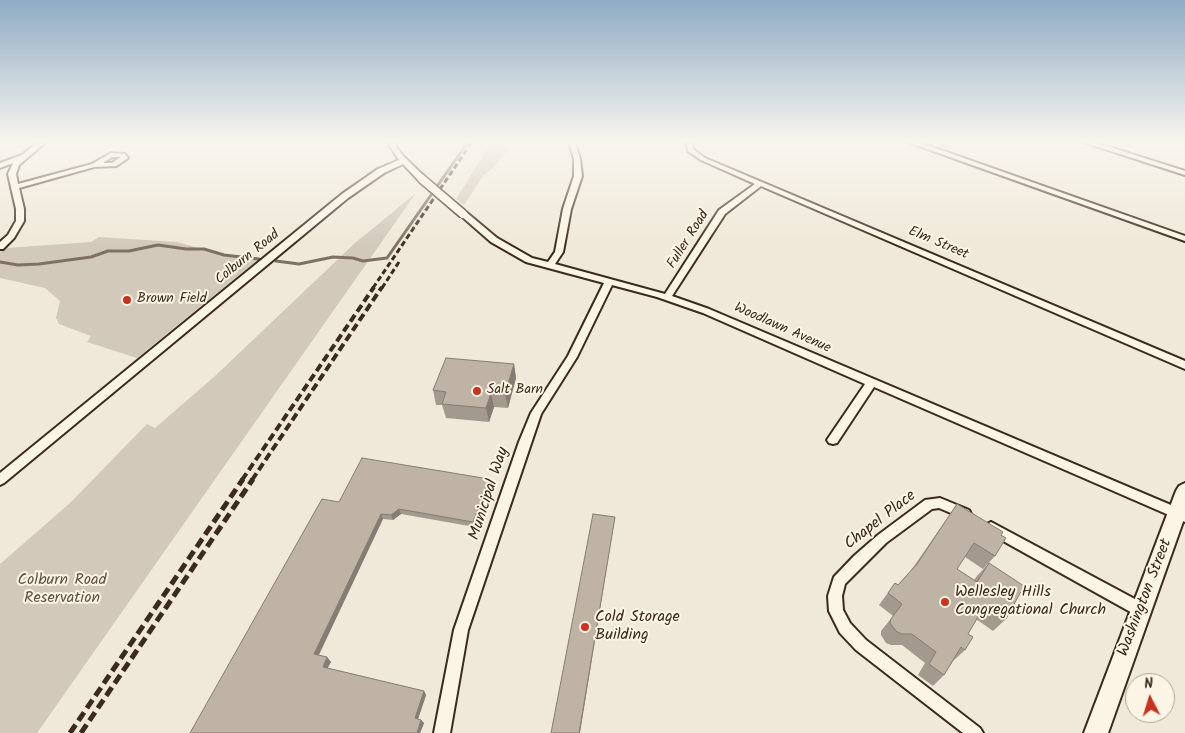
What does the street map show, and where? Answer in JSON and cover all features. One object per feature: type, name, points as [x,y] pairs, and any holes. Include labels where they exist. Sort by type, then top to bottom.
[{"type":"main road","name":"Washington Street","points":[[1096,733],[1141,610],[1181,515],[1185,491]]},
{"type":"street","points":[[0,247],[11,236],[20,221],[20,212],[10,176]]},
{"type":"street","points":[[14,187],[53,176]]},
{"type":"street","name":"Colburn Road","points":[[0,480],[352,191],[373,176]]},
{"type":"street","name":"Woodlawn Avenue","points":[[419,176],[463,214],[512,252],[529,260],[667,297],[717,316],[1181,515]]},
{"type":"street","points":[[550,266],[560,249],[567,209],[578,176]]},
{"type":"street","name":"Elm Street","points":[[744,176],[1185,365]]},
{"type":"street","points":[[1008,176],[1185,239]]},
{"type":"street","name":"Fuller Road","points":[[667,297],[722,212],[761,184]]},
{"type":"street","name":"Municipal Way","points":[[442,733],[461,630],[526,436],[540,407],[572,357],[609,281]]},
{"type":"street","points":[[833,440],[871,383]]},
{"type":"street","name":"Chapel Place","points":[[975,733],[861,645],[845,628],[836,611],[835,596],[839,580],[882,539],[929,504],[940,503],[952,507],[1141,610]]},
{"type":"green space","points":[[470,176],[483,176],[464,205],[456,199]]},
{"type":"green space","name":"Colburn Road Reservation","points":[[416,193],[37,733],[0,733],[0,564],[70,503],[147,424],[155,428],[215,376],[355,243]]},
{"type":"green space","points":[[99,237],[177,242],[224,255],[259,259],[137,358],[87,342],[91,336],[59,324],[56,318],[60,301],[45,288],[0,278],[0,252],[6,248],[91,242]]},
{"type":"building","name":"Salt Barn","points":[[446,358],[514,364],[505,394],[491,393],[486,408],[442,404],[446,392],[433,390]]},
{"type":"building","points":[[362,458],[489,479],[473,522],[399,509],[391,515],[381,514],[314,654],[327,657],[323,667],[424,691],[415,718],[421,720],[417,733],[190,733],[322,499],[339,502]]},
{"type":"building","name":"Wellesley Hills Congregational Church","points":[[957,504],[1003,532],[1001,535],[1006,538],[995,556],[974,543],[957,569],[977,582],[989,563],[1024,586],[1006,619],[985,605],[968,634],[973,637],[965,650],[961,647],[944,675],[929,664],[936,652],[912,634],[901,634],[896,631],[890,623],[902,604],[888,593],[895,583],[898,585],[917,564]]},
{"type":"building","name":"Cold Storage Building","points":[[593,514],[615,517],[579,733],[551,733]]},
{"type":"waterway","points":[[276,261],[299,264],[333,257],[353,258],[363,261],[387,258],[444,176]]},
{"type":"waterway","points":[[0,262],[18,265],[39,264],[91,257],[108,251],[129,251],[158,245],[186,249],[204,249],[224,255],[259,259]]},
{"type":"railway","points":[[373,288],[449,176]]},
{"type":"railway","points":[[382,288],[399,262]]},
{"type":"railway","points":[[242,480],[374,287]]},
{"type":"railway","points":[[252,480],[382,287]]},
{"type":"railway","points":[[70,733],[243,479]]},
{"type":"railway","points":[[81,733],[253,479]]},
{"type":"place","name":"Brown Field","points":[[127,300]]},
{"type":"place","name":"Salt Barn","points":[[477,391]]},
{"type":"place","name":"Wellesley Hills Congregational Church","points":[[945,602]]},
{"type":"place","name":"Cold Storage Building","points":[[585,627]]}]
